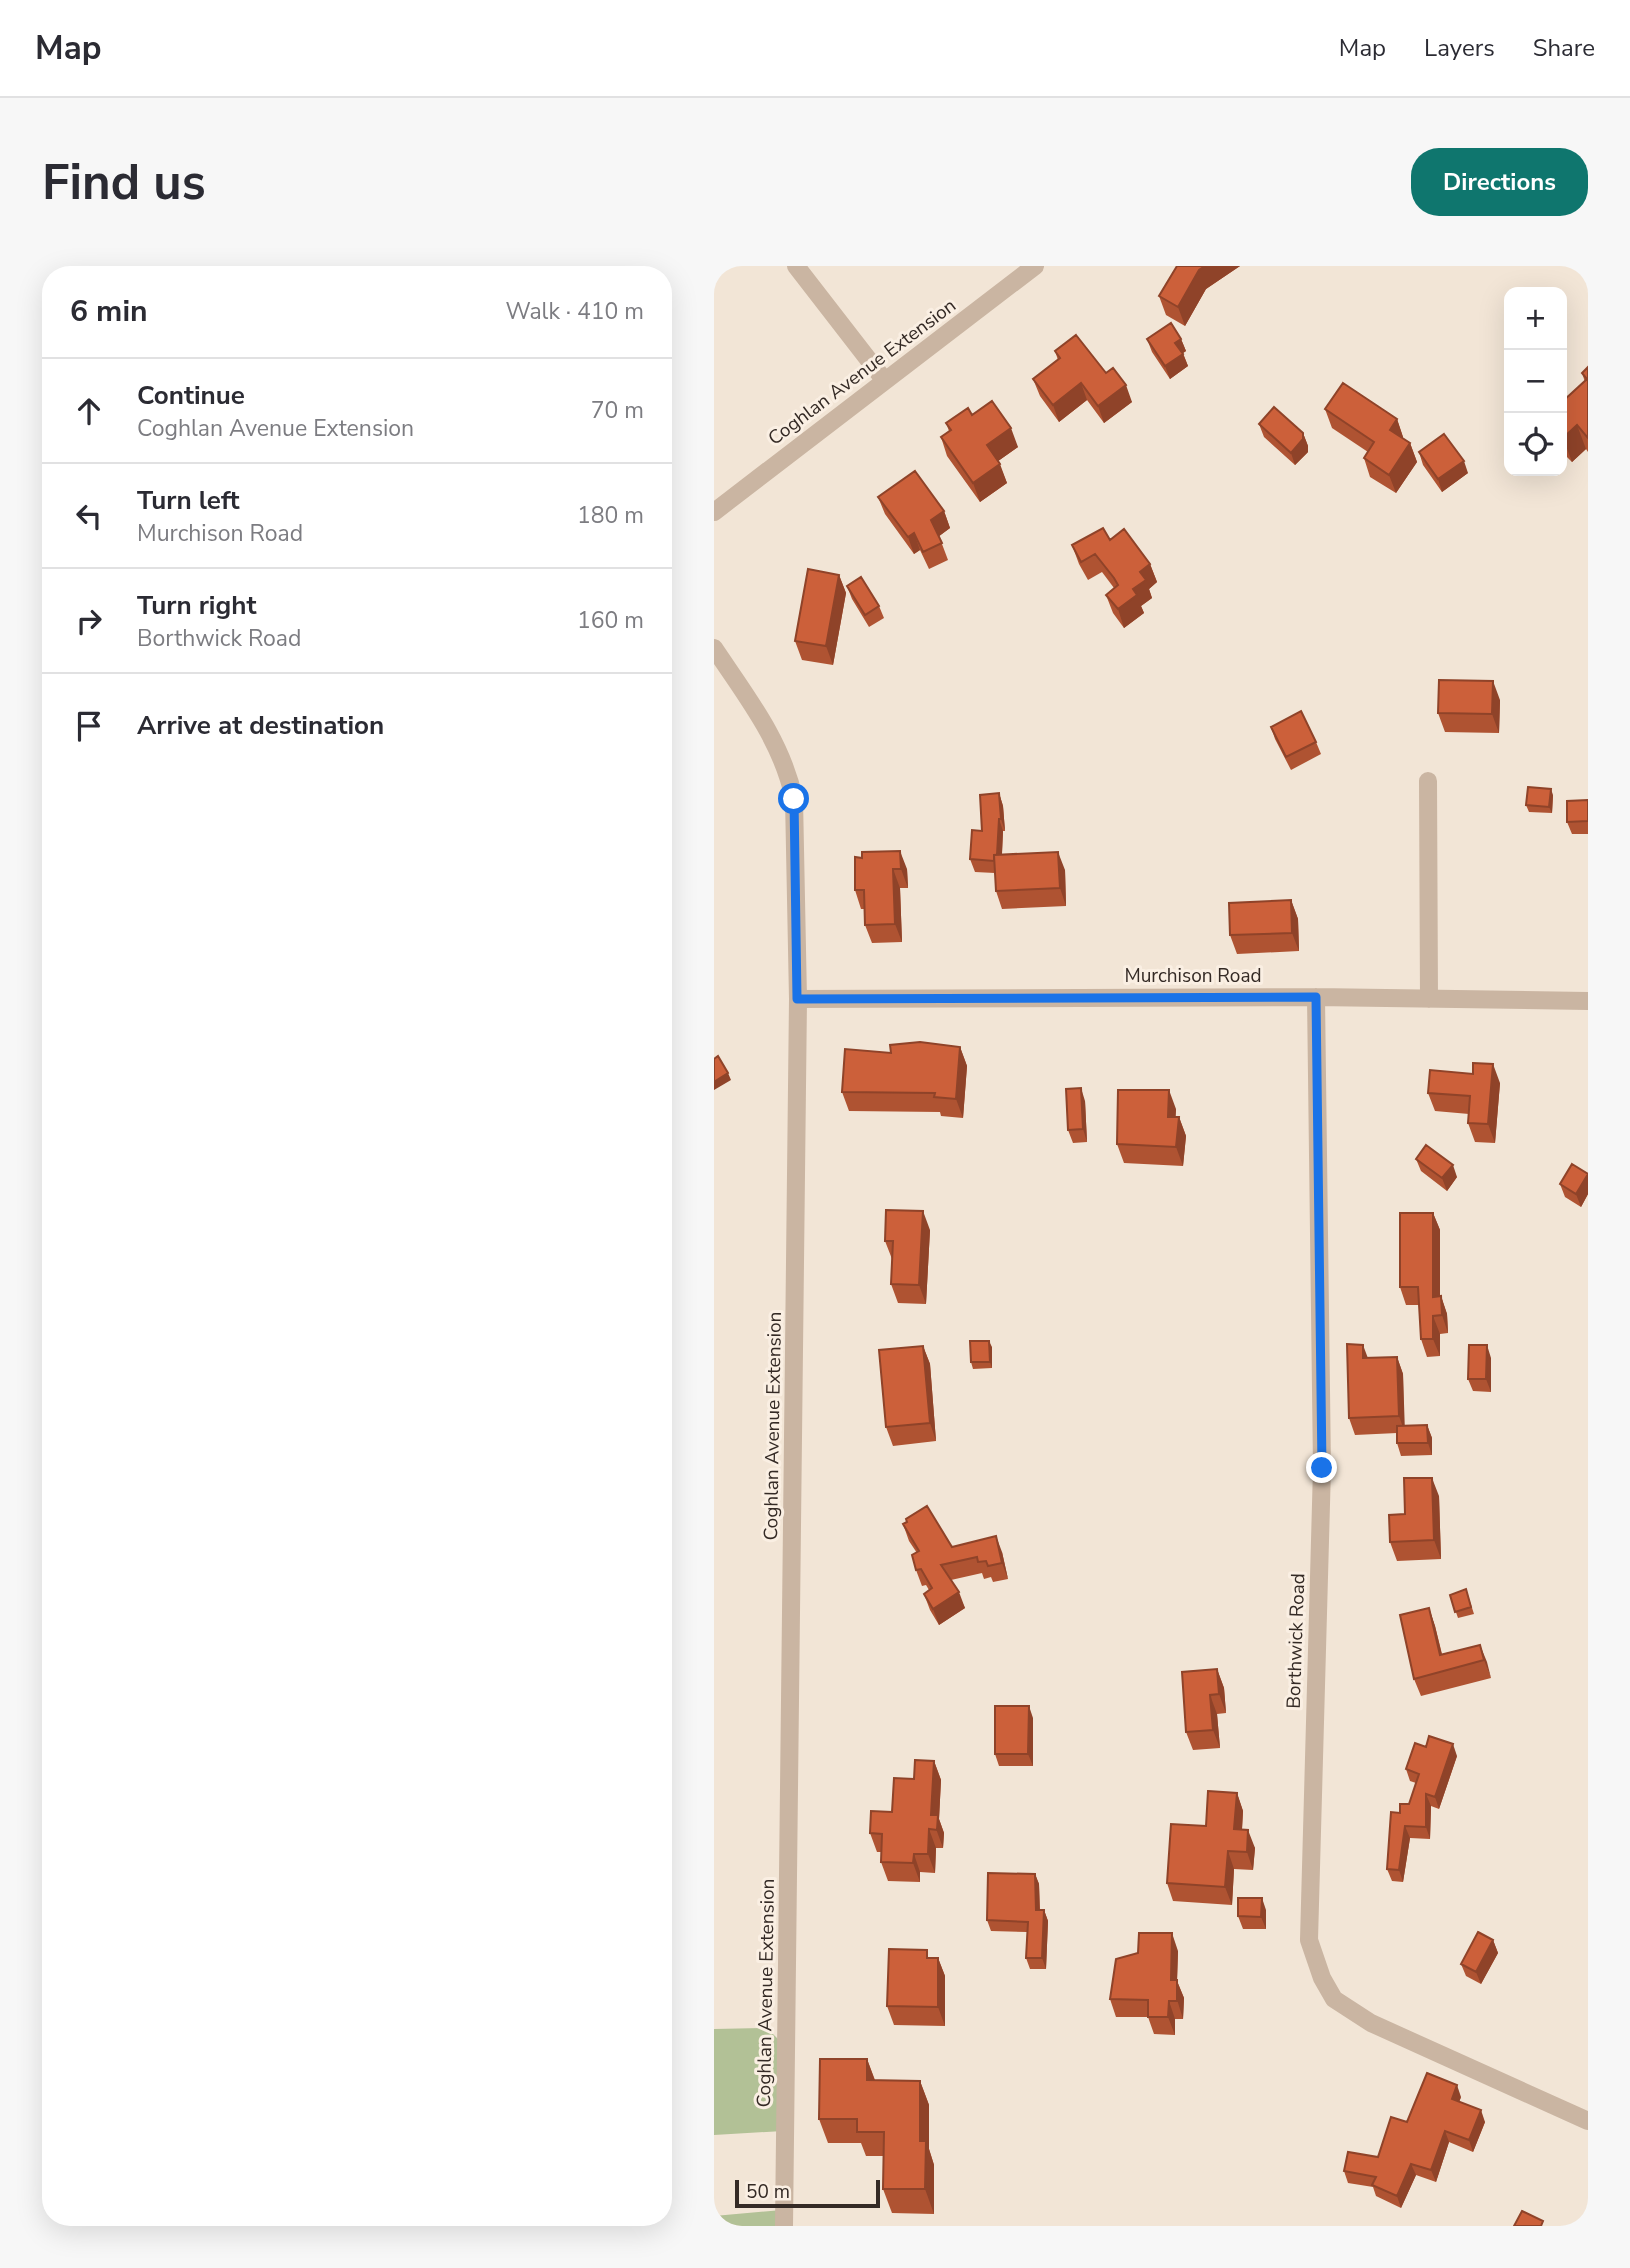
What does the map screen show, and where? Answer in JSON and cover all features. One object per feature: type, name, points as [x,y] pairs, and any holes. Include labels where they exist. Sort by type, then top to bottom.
[{"type":"street","points":[[796,266],[885,381]]},
{"type":"street","name":"Coghlan Avenue Extension","points":[[714,512],[1035,266]]},
{"type":"street","name":"Coghlan Avenue Extension","points":[[714,648],[780,752],[794,799],[797,999],[784,2226]]},
{"type":"street","points":[[1428,781],[1429,999]]},
{"type":"street","name":"Murchison Road","points":[[797,999],[1316,997],[1588,1001]]},
{"type":"street","name":"Borthwick Road","points":[[1316,997],[1322,1468],[1309,1940],[1322,1978],[1334,1999],[1371,2023],[1588,2121]]},
{"type":"green space","points":[[762,2028],[779,2040],[783,2131],[714,2135],[714,2029]]},
{"type":"green space","points":[[782,2210],[781,2226],[714,2226],[714,2216]]},
{"type":"building","points":[[1177,266],[1205,266],[1199,270],[1178,307],[1159,296]]},
{"type":"building","points":[[1171,323],[1181,339],[1175,343],[1183,354],[1165,366],[1147,339]]},
{"type":"building","points":[[1076,335],[1106,373],[1113,368],[1126,385],[1098,406],[1081,383],[1053,405],[1033,379],[1060,358],[1055,351]]},
{"type":"building","points":[[1588,367],[1588,438],[1577,425],[1567,434],[1567,397],[1587,379],[1582,373]]},
{"type":"building","points":[[1343,383],[1397,419],[1390,430],[1410,443],[1389,475],[1364,458],[1374,442],[1325,409]]},
{"type":"building","points":[[992,401],[1011,428],[987,445],[1000,464],[973,483],[941,437],[951,430],[946,423],[968,408],[972,415]]},
{"type":"building","points":[[1274,407],[1303,433],[1303,439],[1291,453],[1259,424]]},
{"type":"building","points":[[1444,434],[1464,461],[1438,479],[1419,452]]},
{"type":"building","points":[[915,471],[944,511],[931,520],[942,543],[923,552],[914,533],[908,537],[878,497]]},
{"type":"building","points":[[1103,528],[1110,540],[1124,529],[1150,564],[1140,572],[1146,580],[1133,589],[1137,595],[1118,609],[1106,595],[1118,585],[1114,578],[1095,554],[1081,562],[1072,545]]},
{"type":"building","points":[[808,569],[839,575],[826,646],[795,641]]},
{"type":"building","points":[[861,577],[879,606],[865,615],[847,586]]},
{"type":"building","points":[[1439,680],[1493,681],[1492,714],[1438,713]]},
{"type":"building","points":[[1301,711],[1316,742],[1286,757],[1271,727]]},
{"type":"building","points":[[1528,787],[1551,789],[1549,807],[1526,805]]},
{"type":"building","points":[[999,793],[1001,819],[997,855],[994,855],[994,861],[970,859],[972,830],[982,831],[980,795]]},
{"type":"building","points":[[1588,800],[1588,821],[1567,822],[1567,801]]},
{"type":"building","points":[[900,851],[901,869],[893,869],[895,924],[865,925],[864,890],[855,890],[855,857],[862,858],[862,852]]},
{"type":"building","points":[[1058,852],[1060,888],[996,891],[994,855]]},
{"type":"building","points":[[1291,900],[1292,933],[1230,935],[1229,903]]},
{"type":"building","points":[[920,1042],[960,1047],[956,1099],[934,1097],[935,1093],[842,1092],[845,1049],[891,1053],[890,1045]]},
{"type":"building","points":[[718,1056],[728,1073],[714,1082],[714,1059]]},
{"type":"building","points":[[1473,1063],[1493,1064],[1488,1124],[1468,1123],[1470,1096],[1428,1093],[1430,1070],[1473,1074]]},
{"type":"building","points":[[1081,1088],[1083,1129],[1068,1130],[1066,1089]]},
{"type":"building","points":[[1118,1090],[1169,1090],[1168,1117],[1179,1117],[1176,1147],[1117,1144]]},
{"type":"building","points":[[1426,1145],[1453,1165],[1442,1178],[1416,1159]]},
{"type":"building","points":[[1572,1164],[1588,1174],[1576,1194],[1560,1184]]},
{"type":"building","points":[[886,1210],[923,1211],[919,1285],[891,1284],[893,1241],[885,1241]]},
{"type":"building","points":[[1400,1213],[1433,1213],[1433,1297],[1441,1296],[1442,1315],[1433,1316],[1433,1339],[1421,1339],[1418,1287],[1400,1287]]},
{"type":"building","points":[[970,1341],[989,1341],[990,1362],[971,1362]]},
{"type":"building","points":[[1347,1344],[1363,1345],[1363,1358],[1397,1357],[1399,1416],[1349,1418]]},
{"type":"building","points":[[1469,1345],[1487,1345],[1486,1379],[1468,1379]]},
{"type":"building","points":[[923,1346],[930,1423],[886,1427],[879,1350]]},
{"type":"building","points":[[1427,1425],[1428,1443],[1397,1443],[1397,1426]]},
{"type":"building","points":[[1404,1478],[1432,1478],[1434,1540],[1390,1542],[1389,1515],[1405,1514]]},
{"type":"building","points":[[927,1506],[952,1547],[996,1536],[1002,1563],[988,1566],[986,1561],[978,1562],[977,1557],[941,1565],[959,1592],[933,1609],[924,1594],[932,1588],[921,1569],[916,1570],[912,1555],[919,1551],[903,1524],[907,1522],[906,1519]]},
{"type":"building","points":[[1466,1589],[1471,1607],[1455,1612],[1450,1595]]},
{"type":"building","points":[[1429,1608],[1440,1655],[1480,1645],[1484,1660],[1414,1679],[1400,1615]]},
{"type":"building","points":[[1217,1669],[1219,1694],[1210,1695],[1213,1730],[1186,1732],[1182,1672]]},
{"type":"building","points":[[995,1706],[1029,1706],[1028,1754],[995,1754]]},
{"type":"building","points":[[1429,1736],[1453,1744],[1435,1797],[1426,1794],[1426,1827],[1405,1826],[1399,1870],[1387,1869],[1391,1812],[1400,1813],[1400,1804],[1409,1804],[1419,1774],[1406,1769],[1415,1743],[1426,1747]]},
{"type":"building","points":[[915,1760],[934,1761],[931,1815],[938,1815],[937,1830],[929,1829],[928,1854],[914,1854],[913,1863],[881,1862],[882,1834],[870,1833],[871,1811],[892,1812],[894,1778],[914,1779]]},
{"type":"building","points":[[1208,1791],[1237,1793],[1234,1829],[1248,1830],[1247,1852],[1228,1851],[1225,1887],[1167,1883],[1171,1824],[1206,1826]]},
{"type":"building","points":[[988,1873],[1035,1874],[1036,1910],[1044,1910],[1042,1958],[1026,1958],[1028,1922],[987,1920]]},
{"type":"building","points":[[1238,1898],[1262,1898],[1261,1917],[1238,1916]]},
{"type":"building","points":[[1478,1932],[1493,1940],[1476,1972],[1461,1964]]},
{"type":"building","points":[[1139,1933],[1172,1933],[1171,1980],[1177,1980],[1177,2001],[1169,2001],[1168,2017],[1148,2017],[1148,2000],[1110,1999],[1116,1959],[1138,1953]]},
{"type":"building","points":[[889,1949],[927,1950],[927,1958],[938,1958],[938,2007],[887,2006]]},
{"type":"building","points":[[820,2059],[867,2059],[867,2080],[920,2081],[920,2141],[926,2141],[925,2189],[883,2189],[884,2132],[857,2132],[857,2119],[819,2119]]},
{"type":"building","points":[[1427,2073],[1457,2085],[1452,2099],[1481,2110],[1469,2140],[1445,2131],[1431,2170],[1411,2164],[1397,2196],[1372,2185],[1376,2177],[1344,2171],[1348,2152],[1378,2157],[1391,2117],[1407,2122]]},
{"type":"building","points":[[1522,2211],[1543,2221],[1541,2226],[1514,2226]]},
{"type":"route","points":[[794,799],[797,999],[1316,997],[1322,1468]]}]
